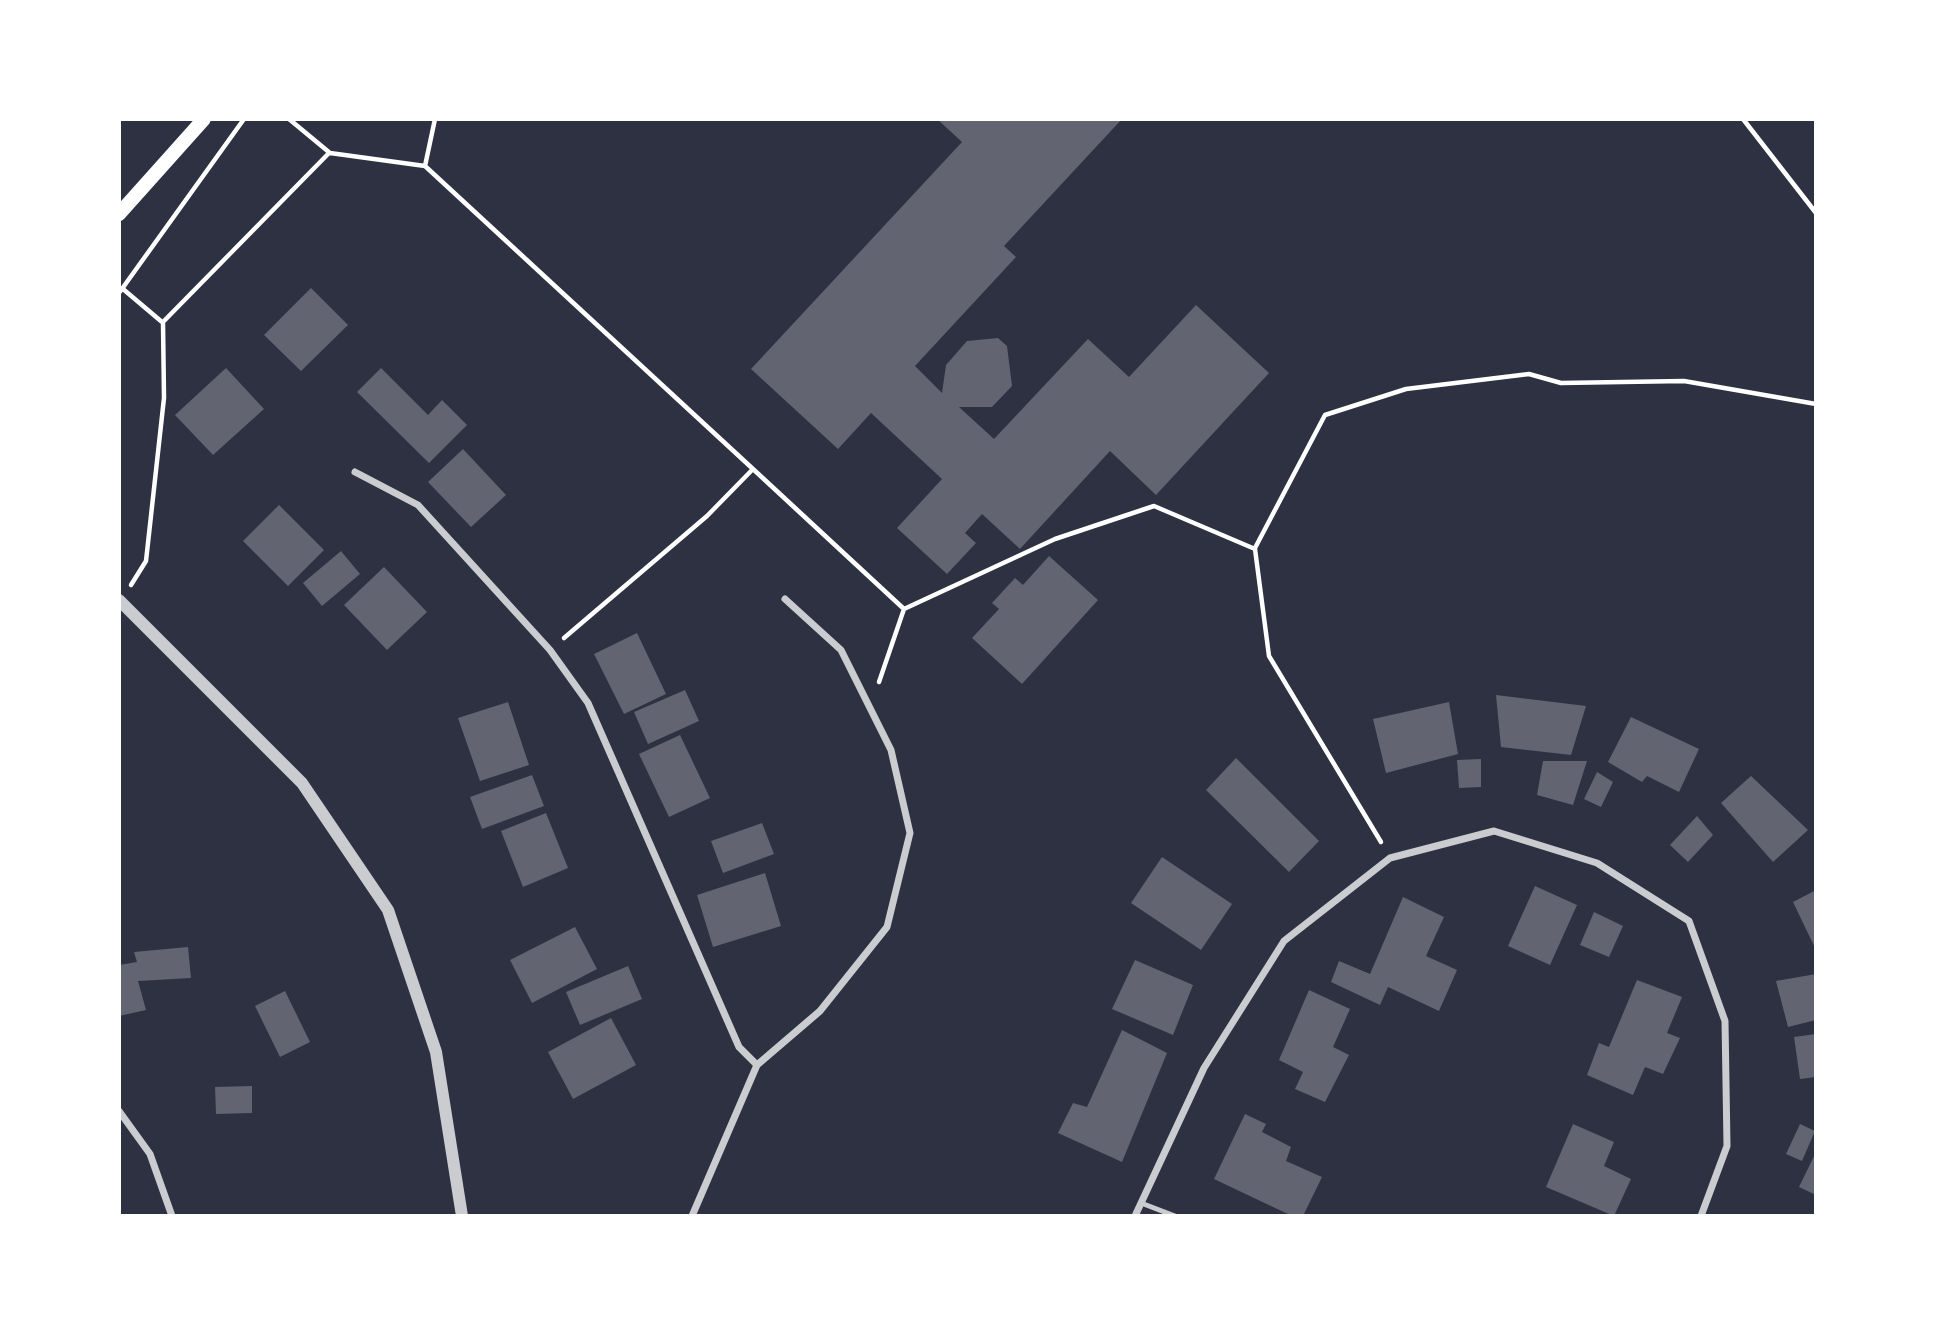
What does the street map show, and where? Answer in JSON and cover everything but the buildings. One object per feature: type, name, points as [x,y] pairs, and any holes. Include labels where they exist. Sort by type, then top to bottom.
[{"type":"main road","points":[[119,214],[204,119]]},
{"type":"street","points":[[355,472],[418,505],[550,650],[588,703],[739,1047],[757,1065]]},
{"type":"street","points":[[122,596],[141,623],[302,783],[388,910],[436,1052],[462,1216]]},
{"type":"street","points":[[692,1216],[757,1065],[820,1011],[887,927],[910,833],[891,750],[841,650],[785,599]]},
{"type":"street","points":[[1135,1216],[1204,1068],[1284,941],[1390,858],[1494,831],[1598,863],[1689,921],[1725,1021],[1727,1146],[1701,1216]]},
{"type":"street","points":[[119,1111],[150,1154],[172,1216]]},
{"type":"lane","points":[[1142,1203],[1175,1216]]},
{"type":"path","points":[[163,322],[121,291],[244,119]]},
{"type":"path","points":[[289,119],[330,153],[425,166],[904,610]]},
{"type":"path","points":[[425,166],[435,119]]},
{"type":"path","points":[[1743,119],[1816,213]]},
{"type":"path","points":[[122,596],[146,561],[164,398],[163,322],[330,153]]},
{"type":"path","points":[[1390,858],[1269,656],[1255,549],[1325,415],[1406,389],[1529,374],[1561,383],[1684,381],[1816,404]]},
{"type":"path","points":[[550,650],[706,516],[753,469]]},
{"type":"path","points":[[870,708],[904,610],[1055,539],[1154,506],[1255,549]]}]
